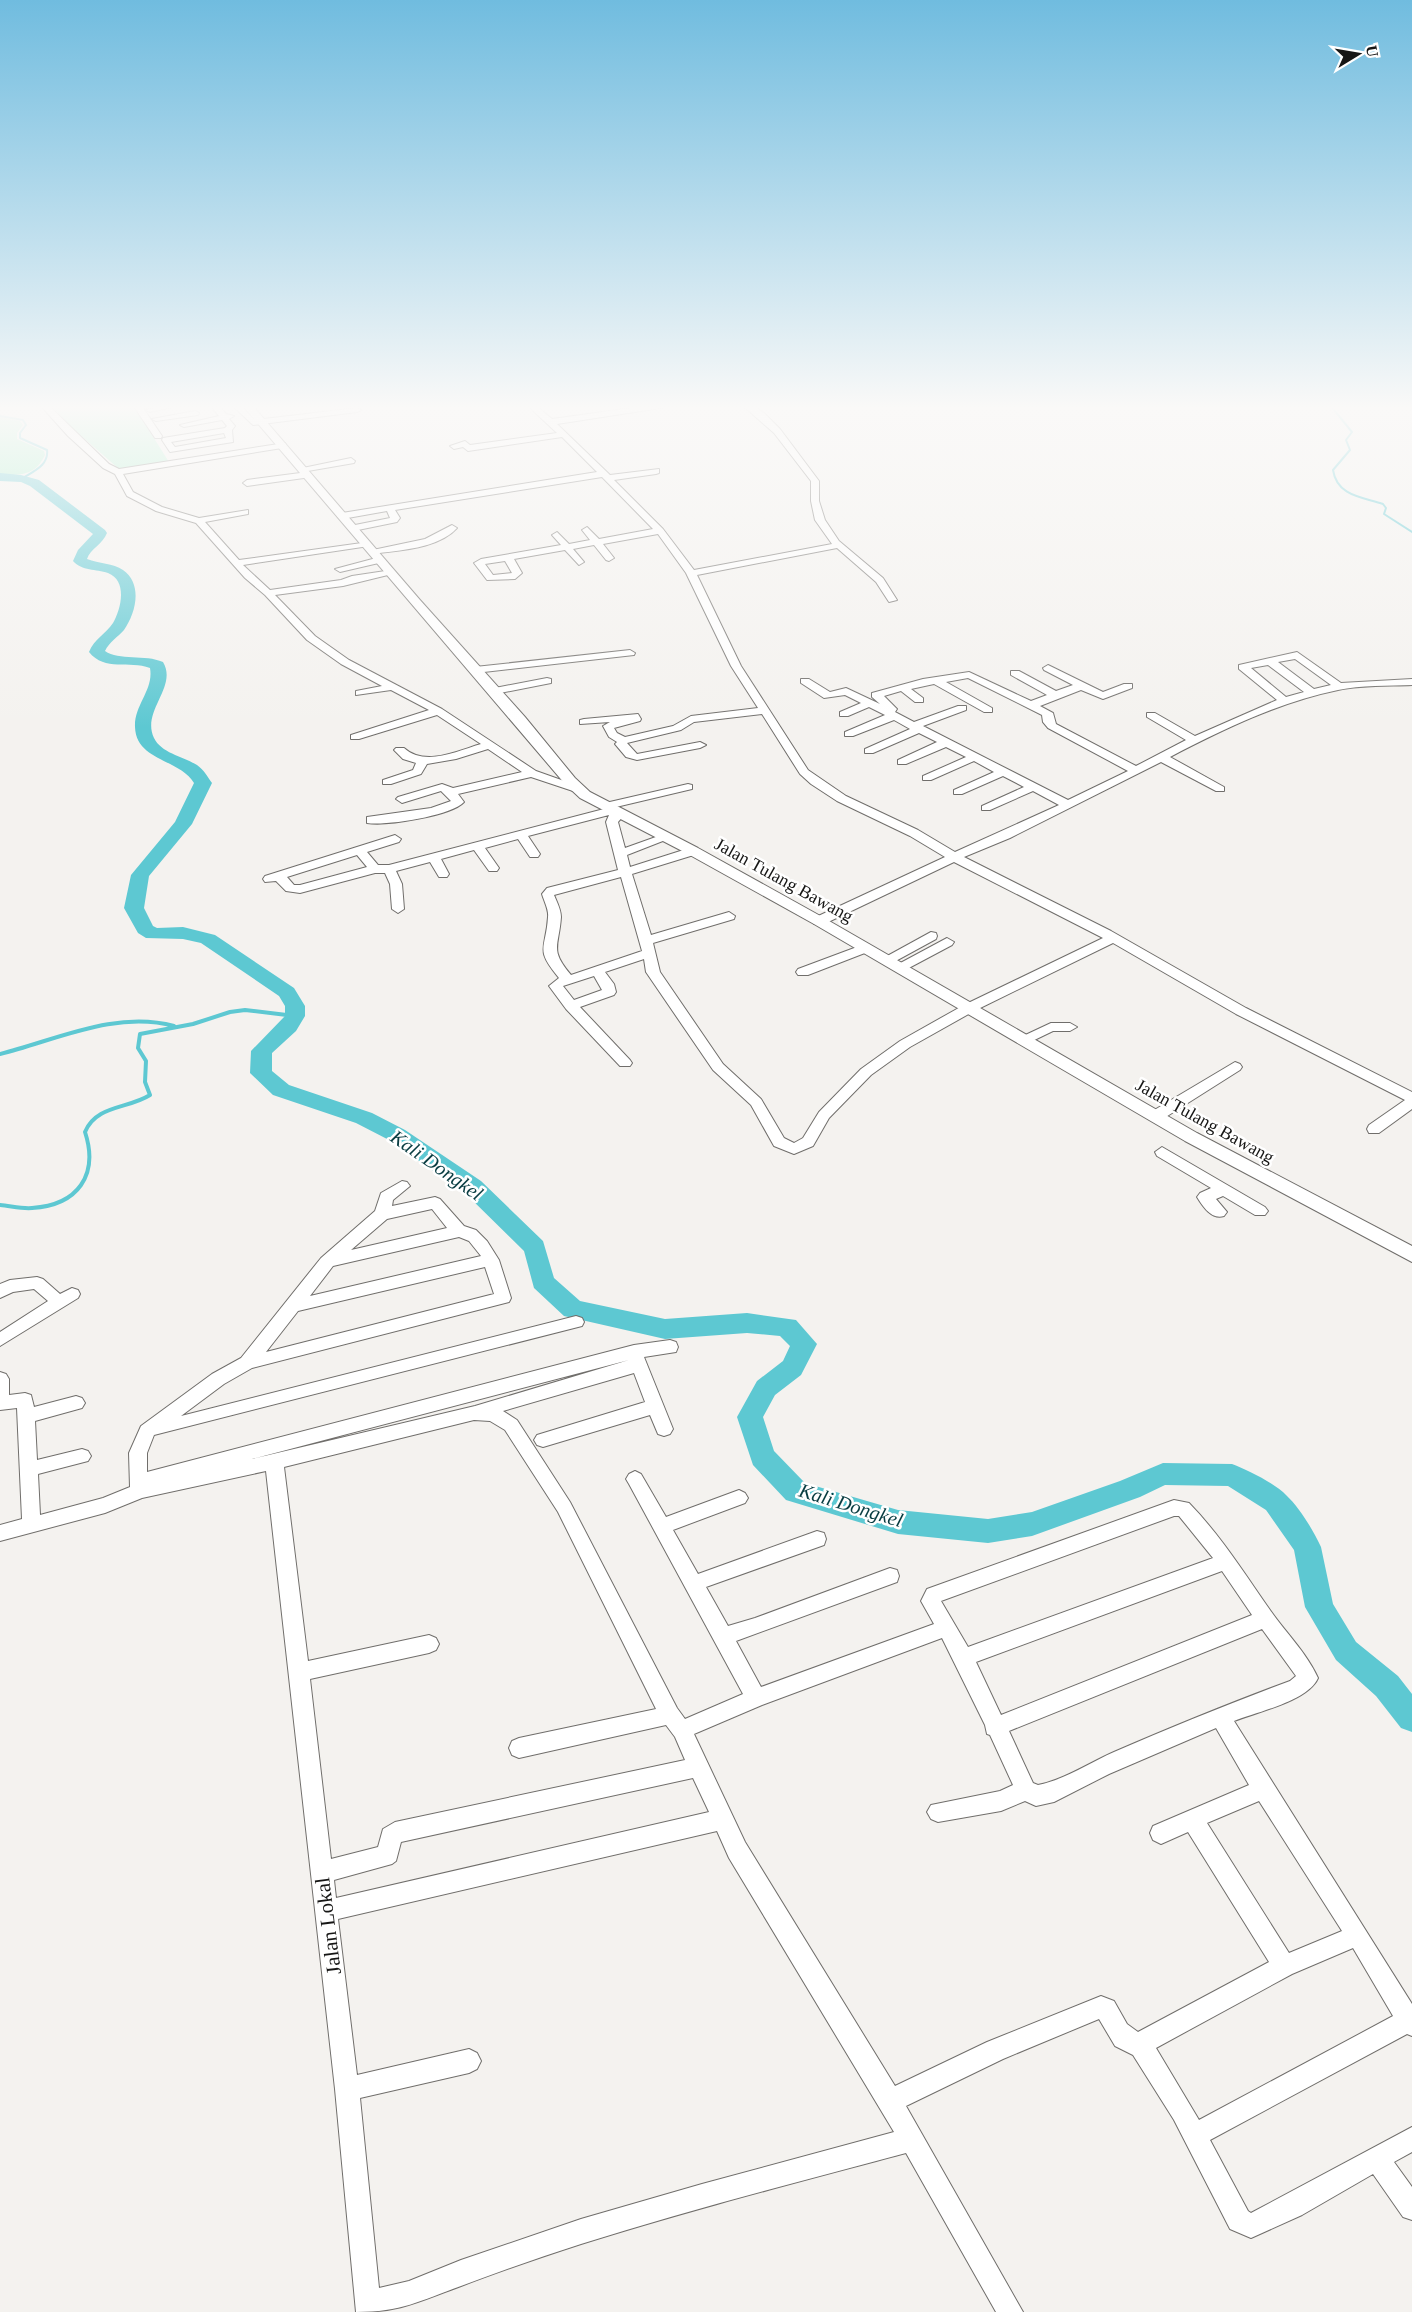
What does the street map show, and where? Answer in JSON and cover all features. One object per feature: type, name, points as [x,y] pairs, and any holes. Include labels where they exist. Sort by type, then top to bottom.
[{"type":"street","points":[[172,513],[199,521],[245,513]]},
{"type":"street","name":"Jalan Tulang Bawang","points":[[339,513],[577,789],[894,963],[1156,1116],[1412,1255]]},
{"type":"street","points":[[342,516],[363,513]]},
{"type":"street","points":[[353,528],[394,520],[392,513]]},
{"type":"street","points":[[642,513],[660,531],[691,573],[732,658],[792,755],[813,781],[954,857],[1113,938],[1241,1011],[1412,1100],[1374,1129]]},
{"type":"street","points":[[818,513],[820,520],[839,545],[880,580],[892,600]]},
{"type":"street","points":[[199,521],[311,638],[345,662],[438,711],[532,773],[577,789]]},
{"type":"street","points":[[340,569],[445,535],[452,528]]},
{"type":"street","points":[[587,530],[609,558]]},
{"type":"street","points":[[508,557],[517,573],[515,576],[490,578],[478,561],[660,531]]},
{"type":"street","points":[[557,535],[579,562]]},
{"type":"street","points":[[691,573],[839,545]]},
{"type":"street","points":[[237,563],[281,555],[328,552],[377,557]]},
{"type":"street","points":[[537,552],[544,562]]},
{"type":"street","points":[[268,593],[343,583],[352,579],[377,557]]},
{"type":"street","points":[[475,670],[630,653]]},
{"type":"street","points":[[1284,701],[1243,667],[1297,655],[1340,686]]},
{"type":"street","points":[[1268,660],[1311,692]]},
{"type":"street","points":[[1048,668],[1103,696],[1128,686]]},
{"type":"street","points":[[1015,673],[1055,695]]},
{"type":"street","points":[[892,713],[876,696],[935,680],[969,675],[1032,705],[1049,715],[1048,722],[1052,726],[1137,771]]},
{"type":"street","points":[[1032,705],[1093,676]]},
{"type":"street","points":[[935,680],[988,710]]},
{"type":"street","points":[[495,691],[547,681]]},
{"type":"street","points":[[805,681],[828,696],[846,691],[1068,805]]},
{"type":"street","points":[[819,921],[1068,805],[1194,740],[1284,701],[1340,686],[1412,682]]},
{"type":"street","points":[[360,693],[391,687]]},
{"type":"street","points":[[903,688],[919,700]]},
{"type":"street","points":[[844,714],[869,704]]},
{"type":"street","points":[[869,751],[962,708]]},
{"type":"street","points":[[355,737],[438,711]]},
{"type":"street","points":[[584,722],[606,723],[613,735],[623,741],[680,726],[691,719],[764,711]]},
{"type":"street","points":[[849,734],[892,713]]},
{"type":"street","points":[[673,714],[680,726]]},
{"type":"street","points":[[1151,716],[1194,740]]},
{"type":"street","points":[[623,741],[622,746],[630,755],[637,758],[700,745]]},
{"type":"street","points":[[902,762],[945,743]]},
{"type":"street","points":[[400,750],[408,759],[422,763],[491,745]]},
{"type":"street","points":[[927,778],[975,757]]},
{"type":"street","points":[[1162,758],[1220,789]]},
{"type":"street","points":[[387,782],[417,772],[422,763]]},
{"type":"street","points":[[958,792],[1004,772]]},
{"type":"street","points":[[451,792],[532,773]]},
{"type":"street","points":[[371,820],[415,815],[453,806],[458,802],[451,792],[442,787],[402,799]]},
{"type":"street","points":[[986,808],[1034,787]]},
{"type":"street","points":[[394,838],[274,877],[290,888],[300,889],[375,869],[389,869],[478,847],[688,788]]},
{"type":"street","points":[[613,809],[612,818],[625,872],[648,947],[652,972],[718,1067],[756,1102],[779,1142],[794,1149],[808,1142],[824,1115],[866,1072],[906,1044],[969,1008],[1113,938]]},
{"type":"street","points":[[521,835],[534,854]]},
{"type":"street","points":[[621,853],[667,837]]},
{"type":"street","points":[[478,847],[493,868]]},
{"type":"street","points":[[359,850],[375,869]]},
{"type":"street","points":[[567,979],[552,961],[549,943],[555,915],[548,894],[551,891],[693,851]]},
{"type":"street","points":[[434,858],[443,874]]},
{"type":"street","points":[[389,869],[397,879],[398,889],[394,898],[398,909]]},
{"type":"street","points":[[626,1063],[571,1006],[556,986],[567,979],[729,916]]},
{"type":"street","points":[[894,963],[931,936]]},
{"type":"street","points":[[894,963],[947,942]]},
{"type":"street","points":[[803,972],[865,948]]},
{"type":"street","points":[[571,1006],[609,992],[607,984],[596,969]]},
{"type":"street","points":[[1024,1041],[1051,1027],[1070,1027]]},
{"type":"street","points":[[1156,1116],[1235,1066]]},
{"type":"street","points":[[1162,1152],[1260,1211]]},
{"type":"street","points":[[382,1214],[386,1197],[402,1186]]},
{"type":"street","points":[[1219,1212],[1205,1197],[1224,1190]]},
{"type":"street","points":[[247,1363],[327,1262],[382,1214],[435,1203],[459,1230]]},
{"type":"street","points":[[139,1486],[138,1453],[147,1431],[218,1379],[247,1363],[503,1298],[491,1260],[479,1241],[468,1231],[459,1230],[327,1262]]},
{"type":"street","points":[[291,1306],[491,1260]]},
{"type":"street","points":[[0,1292],[10,1286],[37,1283],[65,1298],[0,1340]]},
{"type":"street","points":[[147,1431],[576,1322]]},
{"type":"street","points":[[139,1486],[274,1462],[474,1413],[670,1347]]},
{"type":"street","points":[[637,1359],[664,1430]]},
{"type":"street","points":[[0,1533],[105,1505],[139,1486],[637,1359]]},
{"type":"street","points":[[0,1379],[0,1403],[25,1400],[31,1524]]},
{"type":"street","points":[[27,1416],[76,1403]]},
{"type":"street","points":[[543,1440],[655,1406]]},
{"type":"street","points":[[474,1413],[487,1412],[500,1416],[511,1425],[552,1488],[676,1723],[737,1850],[912,2139],[1010,2312]]},
{"type":"street","points":[[29,1469],[82,1456]]},
{"type":"street","name":"Jalan Lokal","points":[[274,1462],[347,2089],[368,2307]]},
{"type":"street","points":[[635,1479],[695,1583],[756,1698]]},
{"type":"street","points":[[662,1526],[739,1498]]},
{"type":"street","points":[[1174,1508],[1183,1508],[1227,1561],[1265,1618],[1300,1661],[1308,1677],[1297,1688],[1220,1716],[1111,1762],[1054,1792],[1036,1796],[1026,1790],[994,1727],[964,1658],[931,1601],[934,1595],[1174,1508]]},
{"type":"street","points":[[695,1583],[817,1539]]},
{"type":"street","points":[[964,1658],[1227,1561]]},
{"type":"street","points":[[723,1636],[890,1576]]},
{"type":"street","points":[[994,1727],[1265,1618]]},
{"type":"street","points":[[519,1748],[676,1723],[756,1698],[945,1628]]},
{"type":"street","points":[[299,1672],[429,1644]]},
{"type":"street","points":[[1194,2136],[1411,2022],[1358,1935],[1263,1789],[1220,1716]]},
{"type":"street","points":[[321,1872],[384,1856],[388,1853],[392,1836],[396,1833],[698,1767]]},
{"type":"street","points":[[1161,1833],[1263,1789]]},
{"type":"street","points":[[938,1812],[1001,1801],[1026,1790]]},
{"type":"street","points":[[326,1911],[722,1818]]},
{"type":"street","points":[[1192,1819],[1284,1966]]},
{"type":"street","points":[[890,2102],[995,2050],[1101,2007],[1106,2009],[1124,2040],[1132,2044],[1140,2044],[1284,1966],[1358,1935]]},
{"type":"street","points":[[1140,2044],[1194,2136],[1239,2220],[1251,2226],[1378,2160],[1412,2139]]},
{"type":"street","points":[[347,2089],[469,2061]]},
{"type":"street","points":[[368,2307],[581,2232],[912,2139]]},
{"type":"street","points":[[1378,2160],[1412,2208]]},
{"type":"waterway","name":"Kali Dongkel","points":[[71,513],[100,533],[96,541],[83,553],[80,561],[116,571],[125,579],[127,586],[128,600],[124,615],[118,627],[103,642],[97,652],[111,660],[142,661],[157,665],[158,684],[144,718],[145,737],[157,751],[192,769],[203,783],[183,824],[140,875],[134,908],[145,929],[153,934],[183,933],[208,939],[287,992],[295,1006],[295,1016],[289,1026],[262,1051],[261,1073],[281,1090],[364,1118],[397,1135],[473,1187],[535,1247],[543,1282],[573,1309],[665,1329],[747,1323],[787,1327],[804,1344],[792,1368],[766,1388],[750,1417],[762,1457],[796,1492],[898,1522],[988,1531],[1032,1524],[1130,1489],[1163,1474],[1232,1475],[1276,1502],[1307,1547],[1319,1607],[1346,1651],[1387,1686],[1412,1718]]},
{"type":"waterway","points":[[1384,513],[1412,532]]},
{"type":"waterway","points":[[0,1205],[28,1208],[48,1206],[62,1201],[81,1185],[87,1174],[89,1162],[89,1147],[85,1132],[90,1123],[105,1112],[150,1095],[145,1082],[146,1061],[138,1048],[140,1034],[193,1024],[230,1012],[245,1010],[295,1016]]},
{"type":"waterway","points":[[0,1054],[108,1024],[152,1022],[174,1026]]}]
